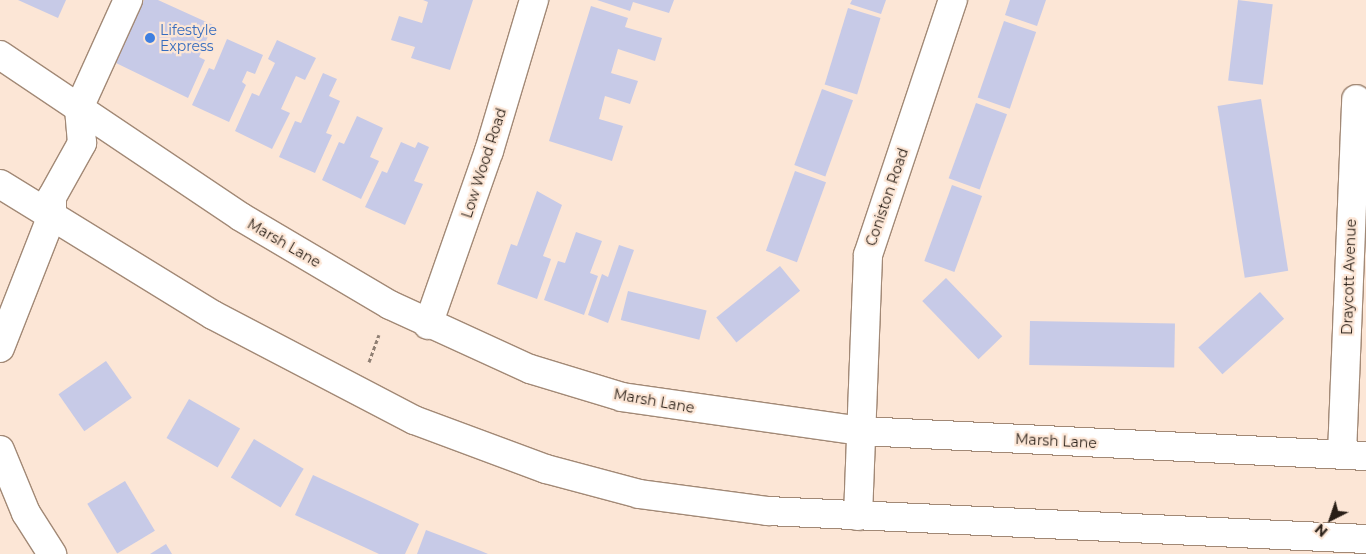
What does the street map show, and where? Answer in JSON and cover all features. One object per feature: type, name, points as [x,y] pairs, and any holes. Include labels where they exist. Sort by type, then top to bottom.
[{"type":"main road","points":[[0,348],[52,215],[52,197],[82,143],[79,108],[128,0]]},
{"type":"main road","name":"Low Wood Road","points":[[428,325],[489,151],[534,0]]},
{"type":"main road","name":"Coniston Road","points":[[858,516],[868,255],[953,0]]},
{"type":"main road","name":"Marsh Lane","points":[[0,55],[241,217],[390,305],[428,325],[530,369],[622,397],[861,431],[1354,455]]},
{"type":"main road","name":"Draycott Avenue","points":[[1354,455],[1356,99]]},
{"type":"main road","points":[[0,184],[213,315],[414,420],[546,469],[639,494],[768,511],[1366,539]]},
{"type":"main road","points":[[0,450],[26,512],[52,554]]},
{"type":"path","points":[[358,390],[390,305]]},
{"type":"building","points":[[18,0],[66,0],[58,18]]},
{"type":"building","points":[[144,0],[158,0],[213,25],[199,57],[205,60],[188,98],[116,63]]},
{"type":"building","points":[[423,0],[473,0],[450,70],[411,58],[415,47],[391,40],[399,16],[422,23],[428,2]]},
{"type":"building","points":[[597,0],[674,0],[669,13],[633,2],[630,11]]},
{"type":"building","points":[[852,0],[886,0],[881,14],[850,4]]},
{"type":"building","points":[[1010,0],[1046,0],[1037,26],[1005,15]]},
{"type":"building","points":[[1238,0],[1273,4],[1263,85],[1228,80]]},
{"type":"building","points":[[591,6],[628,18],[625,27],[662,38],[655,61],[618,49],[611,73],[638,81],[630,104],[605,96],[599,119],[623,126],[612,161],[549,141]]},
{"type":"building","points":[[848,8],[881,18],[857,94],[825,85]]},
{"type":"building","points":[[1004,21],[1036,32],[1010,109],[978,98]]},
{"type":"building","points":[[227,39],[263,55],[255,74],[247,71],[242,82],[246,85],[229,122],[192,105],[209,68],[214,70]]},
{"type":"building","points":[[277,40],[316,58],[305,80],[296,76],[281,109],[290,113],[272,149],[235,131],[252,93],[259,96],[275,63],[268,59]]},
{"type":"building","points":[[323,73],[337,79],[329,96],[340,101],[326,133],[332,135],[315,173],[279,157],[295,121],[301,123]]},
{"type":"building","points":[[822,89],[853,100],[825,176],[794,165]]},
{"type":"building","points":[[1261,99],[1288,271],[1245,278],[1218,106]]},
{"type":"building","points":[[976,103],[1007,114],[980,189],[949,178]]},
{"type":"building","points":[[357,116],[383,128],[370,157],[379,161],[361,199],[322,180],[339,142],[344,144]]},
{"type":"building","points":[[401,142],[415,148],[418,142],[429,147],[414,181],[423,184],[405,225],[365,207],[382,171],[387,173]]},
{"type":"building","points":[[795,171],[826,182],[797,262],[766,251]]},
{"type":"building","points":[[952,185],[982,196],[954,272],[924,261]]},
{"type":"building","points":[[537,191],[562,205],[543,256],[551,259],[537,299],[497,284],[511,244],[517,246]]},
{"type":"building","points":[[576,232],[602,241],[590,273],[598,276],[584,315],[544,300],[558,261],[565,263]]},
{"type":"building","points":[[619,245],[634,250],[608,323],[588,315],[602,274],[608,277]]},
{"type":"building","points":[[780,266],[800,291],[736,342],[716,318]]},
{"type":"building","points":[[946,278],[1002,336],[979,359],[922,301]]},
{"type":"building","points":[[628,291],[707,311],[699,340],[621,320]]},
{"type":"building","points":[[1260,292],[1284,319],[1222,374],[1198,348]]},
{"type":"building","points":[[1030,321],[1175,324],[1174,368],[1029,365]]},
{"type":"building","points":[[106,361],[132,398],[84,431],[58,394]]},
{"type":"building","points":[[189,399],[240,428],[218,467],[166,438]]},
{"type":"building","points":[[254,439],[304,469],[281,507],[231,478]]},
{"type":"building","points":[[313,475],[419,524],[405,554],[379,554],[295,515]]},
{"type":"building","points":[[125,481],[155,531],[117,553],[87,504]]},
{"type":"building","points":[[426,530],[481,551],[488,554],[417,554]]},
{"type":"building","points":[[166,544],[172,554],[150,554]]},
{"type":"place","name":"Lifestyle Express","points":[[150,38]]}]
